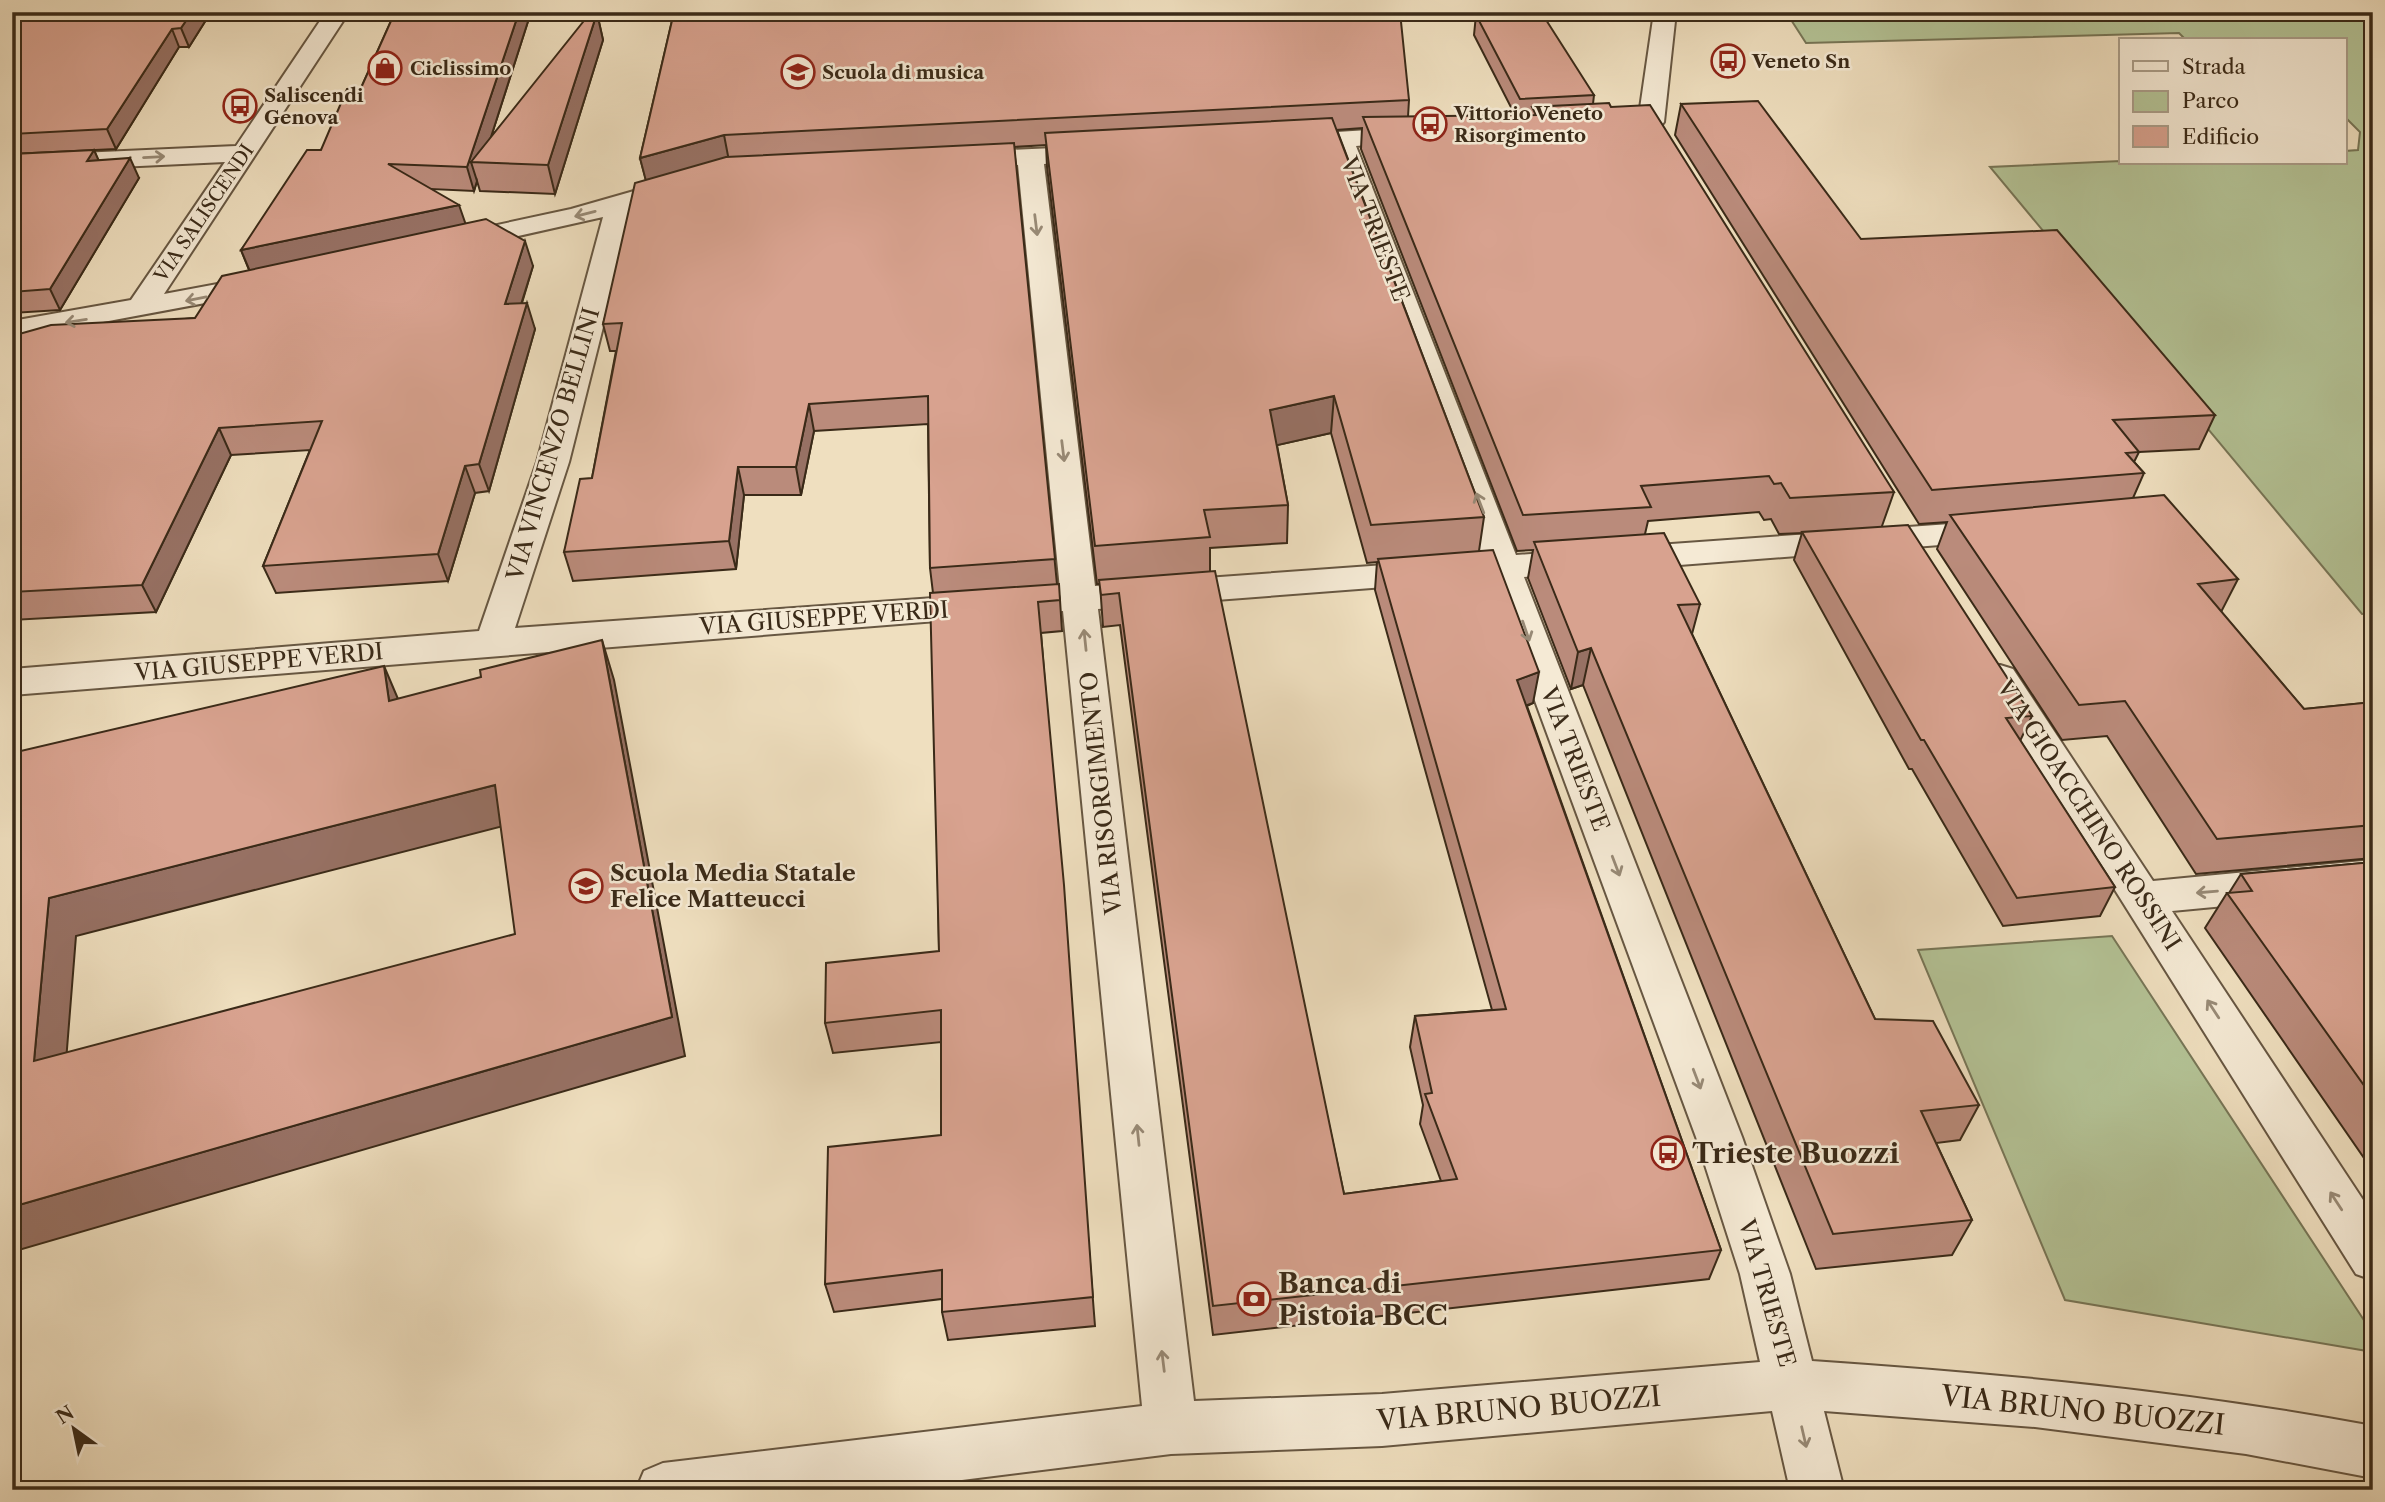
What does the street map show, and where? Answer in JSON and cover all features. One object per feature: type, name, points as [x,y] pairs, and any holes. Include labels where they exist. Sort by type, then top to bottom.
[{"type":"street","name":"VIA SALISCENDI","points":[[139,309],[338,12]]},
{"type":"street","points":[[1647,130],[1665,12]]},
{"type":"street","points":[[1261,145],[1434,134]]},
{"type":"street","name":"VIA TRIESTE","points":[[1340,140],[1719,1137],[1765,1274],[1817,1490]]},
{"type":"street","points":[[12,164],[246,153]]},
{"type":"street","points":[[945,161],[1116,154]]},
{"type":"street","name":"VIA RISORGIMENTO","points":[[1030,157],[1171,1429]]},
{"type":"street","points":[[436,247],[620,205],[704,178]]},
{"type":"street","name":"VIA VINCENZO BELLINI","points":[[493,642],[553,461],[620,205]]},
{"type":"street","points":[[12,330],[139,309],[289,279]]},
{"type":"street","name":"VIA GIUSEPPE VERDI","points":[[12,682],[493,642],[1504,566],[1911,540],[2020,529]]},
{"type":"street","name":"VIA GIOACCHINO ROSSINI","points":[[1983,651],[2373,1258]]},
{"type":"street","points":[[2143,898],[2373,876]]},
{"type":"street","name":"VIA BRUNO BUOZZI","points":[[668,1489],[1171,1429],[1382,1420],[1792,1384],[2035,1402],[2246,1428],[2373,1452]]},
{"type":"green space","points":[[1786,12],[2373,12],[2373,613],[2362,614],[1990,167],[2119,161],[2119,164],[2346,164],[2346,151],[2358,150],[2360,132],[2346,118],[2346,38],[2184,38],[2179,33],[1806,43]]},
{"type":"green space","points":[[2112,936],[2373,1334],[2373,1352],[2065,1300],[1918,950]]},
{"type":"building","points":[[12,12],[192,12],[181,28],[172,29],[107,129],[12,134]]},
{"type":"building","points":[[395,12],[519,12],[467,167],[388,164],[459,205],[241,250],[307,150],[321,150],[347,89],[361,88]]},
{"type":"building","points":[[591,12],[597,13],[548,165],[471,162]]},
{"type":"building","points":[[674,12],[1400,12],[1409,100],[724,135],[640,158]]},
{"type":"building","points":[[1541,12],[1594,95],[1520,99],[1476,15]]},
{"type":"building","points":[[1758,101],[1861,239],[2057,230],[2215,415],[2113,420],[2139,452],[2126,453],[2144,473],[1932,490],[1681,104]]},
{"type":"building","points":[[1609,103],[1611,107],[1650,105],[1894,492],[1790,498],[1781,483],[1774,484],[1769,476],[1641,486],[1651,507],[1523,515],[1363,117],[1536,115],[1532,107]]},
{"type":"building","points":[[1332,118],[1484,517],[1371,525],[1334,396],[1270,410],[1288,505],[1204,510],[1210,537],[1095,546],[1045,133]]},
{"type":"building","points":[[1014,143],[1055,559],[930,568],[928,396],[809,404],[796,467],[738,467],[729,541],[564,552],[580,479],[592,478],[622,323],[603,324],[635,183],[726,157]]},
{"type":"building","points":[[94,150],[87,161],[130,158],[50,289],[12,292],[12,154]]},
{"type":"building","points":[[486,219],[525,241],[505,304],[527,303],[479,464],[465,466],[438,554],[263,566],[322,421],[219,428],[142,585],[12,592],[12,336],[51,325],[195,318],[222,276]]},
{"type":"building","points":[[2164,495],[2238,579],[2198,584],[2304,709],[2373,702],[2373,825],[2217,839],[2125,701],[2079,705],[1950,515]]},
{"type":"building","points":[[1908,525],[2032,716],[2006,718],[2115,887],[2017,898],[1924,740],[1921,740],[1802,532]]},
{"type":"building","points":[[1664,533],[1700,604],[1678,605],[1875,1019],[1933,1021],[1979,1105],[1921,1111],[1972,1220],[1833,1234],[1591,648],[1578,652],[1534,542]]},
{"type":"building","points":[[1493,550],[1539,672],[1517,680],[1721,1250],[1213,1306],[1119,593],[1101,595],[1099,580],[1215,571],[1344,1194],[1457,1179],[1425,1094],[1432,1093],[1415,1016],[1506,1009],[1378,559]]},
{"type":"building","points":[[1059,584],[1060,600],[1038,602],[1064,885],[1093,1297],[942,1312],[942,1270],[825,1284],[828,1147],[941,1135],[941,1010],[825,1023],[826,963],[939,951],[930,593]]},
{"type":"building","points":[[602,640],[672,1017],[12,1207],[12,753],[384,666],[389,701],[481,677],[480,670]],"holes":[[[495,785],[515,934],[34,1061],[49,898]]]},
{"type":"building","points":[[2373,862],[2373,1098],[2227,893],[2252,891],[2241,874]]},
{"type":"place","name":"Veneto Sn","points":[[1728,61]]},
{"type":"place","name":"Ciclissimo","points":[[385,68]]},
{"type":"place","name":"Scuola di musica","points":[[798,72]]},
{"type":"place","name":"Saliscendi Genova","points":[[240,106]]},
{"type":"place","name":"Vittorio Veneto Risorgimento","points":[[1430,124]]},
{"type":"place","name":"Scuola Media Statale Felice Matteucci","points":[[586,886]]},
{"type":"place","name":"Trieste Buozzi","points":[[1668,1153]]},
{"type":"place","name":"Banca di Pistoia BCC","points":[[1254,1299]]}]
